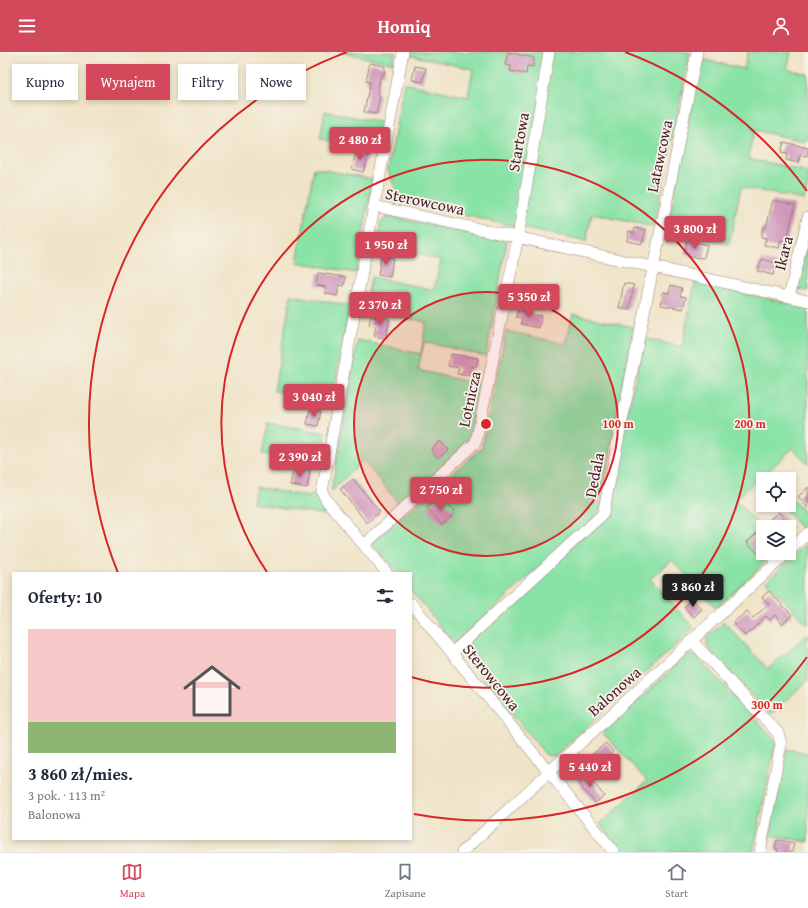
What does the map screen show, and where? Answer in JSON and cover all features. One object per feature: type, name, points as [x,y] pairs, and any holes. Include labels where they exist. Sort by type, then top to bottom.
[{"type":"street","points":[[374,206],[403,52]]},
{"type":"street","name":"Startowa","points":[[518,237],[549,52]]},
{"type":"street","name":"Latawcowa","points":[[653,266],[697,52]]},
{"type":"street","name":"Sterowcowa","points":[[386,572],[327,501],[322,492],[374,206],[808,301]]},
{"type":"street","name":"Ikara","points":[[789,296],[808,217]]},
{"type":"street","name":"Lotnicza","points":[[364,545],[476,442],[518,237]]},
{"type":"street","name":"Dedala","points":[[452,653],[602,514],[653,266]]},
{"type":"street","points":[[796,544],[808,533]]},
{"type":"street","name":"Balonowa","points":[[462,852],[779,560]]},
{"type":"street","name":"Sterowcowa","points":[[412,604],[614,852]]},
{"type":"street","points":[[692,641],[778,733],[781,744],[760,852]]},
{"type":"green space","points":[[339,52],[395,52],[393,63]]},
{"type":"green space","points":[[409,52],[690,52],[654,227],[592,214],[586,242],[400,201],[388,170],[404,83],[468,97],[473,69],[409,55]]},
{"type":"green space","points":[[748,52],[791,52],[787,69],[808,74],[808,142],[754,130],[748,158],[808,172],[808,185],[804,200],[741,187],[729,244],[667,230],[701,59],[744,69]]},
{"type":"green space","points":[[325,111],[383,123],[378,150],[320,139]]},
{"type":"green space","points":[[314,168],[373,179],[356,273],[297,262]]},
{"type":"green space","points":[[388,216],[507,241],[486,356],[424,342],[418,370],[481,385],[470,441],[400,505],[363,460],[331,492],[358,340],[421,354],[426,322],[365,310],[371,277],[434,290],[441,260],[377,245],[381,222]]},
{"type":"green space","points":[[808,239],[808,291],[796,289]]},
{"type":"green space","points":[[695,282],[808,308],[808,464],[793,448],[767,472],[756,472],[756,481],[735,500],[756,522],[756,560],[767,560],[716,608],[672,560],[650,579],[694,628],[555,756],[546,755],[460,650],[606,515],[644,338],[682,347]]},
{"type":"green space","points":[[291,295],[350,306],[332,400],[274,391]]},
{"type":"green space","points":[[573,314],[633,327],[600,508],[596,515],[455,644],[412,591],[412,572],[396,572],[372,543],[482,448],[506,331],[566,344]]},
{"type":"green space","points":[[268,423],[326,433],[321,465],[262,454]]},
{"type":"green space","points":[[256,487],[308,497],[315,494],[333,516],[253,503]]},
{"type":"green space","points":[[796,504],[808,517],[808,522],[801,528],[796,523],[796,520],[794,520],[786,512],[796,512]]},
{"type":"green space","points":[[808,545],[808,625],[766,581],[789,560],[796,560],[796,554]]},
{"type":"green space","points":[[724,622],[768,669],[808,634],[808,640],[805,643],[808,646],[808,680],[770,715],[707,647],[707,638]]},
{"type":"green space","points":[[687,655],[696,656],[776,741],[753,852],[623,852],[600,824],[647,781],[603,733]]},
{"type":"green space","points":[[787,749],[808,753],[808,842],[770,835]]},
{"type":"building","points":[[508,52],[534,58],[533,67],[527,66],[526,74],[510,71],[511,66],[505,65]]},
{"type":"building","points":[[370,63],[385,66],[384,75],[381,74],[377,94],[380,95],[376,114],[364,112],[370,82],[366,81]]},
{"type":"building","points":[[415,66],[426,68],[423,82],[412,80]]},
{"type":"building","points":[[784,142],[808,148],[807,156],[800,155],[799,163],[786,160],[787,154],[781,153]]},
{"type":"building","points":[[356,151],[369,154],[363,172],[352,169]]},
{"type":"building","points":[[773,200],[795,205],[787,241],[781,240],[779,248],[764,245],[766,238],[761,237],[763,227],[766,228]]},
{"type":"building","points":[[635,228],[646,230],[642,244],[627,241],[629,231],[634,233]]},
{"type":"building","points":[[687,240],[707,245],[704,258],[689,257],[689,255],[684,254]]},
{"type":"building","points":[[381,256],[393,258],[390,277],[378,275]]},
{"type":"building","points":[[762,259],[776,263],[773,275],[757,271]]},
{"type":"building","points":[[318,273],[346,277],[344,286],[339,285],[337,296],[325,293],[326,287],[316,285]]},
{"type":"building","points":[[624,283],[634,285],[629,310],[619,308]]},
{"type":"building","points":[[671,285],[682,288],[680,296],[686,297],[683,309],[661,305],[663,292],[669,293]]},
{"type":"building","points":[[518,308],[531,310],[531,314],[541,316],[539,328],[521,324],[522,318],[516,317]]},
{"type":"building","points":[[371,316],[389,319],[386,338],[374,336],[376,326],[369,325]]},
{"type":"building","points":[[451,354],[478,358],[476,367],[471,366],[469,376],[457,374],[459,368],[448,366]]},
{"type":"building","points":[[310,409],[321,411],[318,426],[307,424]]},
{"type":"building","points":[[440,441],[448,450],[438,458],[431,450]]},
{"type":"building","points":[[294,467],[310,470],[307,488],[290,485]]},
{"type":"building","points":[[353,479],[380,512],[367,523],[340,489]]},
{"type":"building","points":[[808,487],[808,508],[798,497]]},
{"type":"building","points":[[439,497],[455,513],[442,525],[427,508]]},
{"type":"building","points":[[779,512],[786,520],[769,520]]},
{"type":"building","points":[[756,534],[756,552],[747,542]]},
{"type":"building","points":[[769,591],[792,615],[782,624],[775,615],[770,620],[766,616],[745,636],[733,623],[747,611],[753,618],[769,604],[762,597]]},
{"type":"building","points":[[692,599],[702,609],[694,617],[684,607]]},
{"type":"building","points":[[606,743],[613,752],[599,766],[590,756]]},
{"type":"building","points":[[586,773],[604,796],[595,803],[577,780]]},
{"type":"building","points":[[777,840],[794,843],[792,852],[777,852],[778,849],[775,849]]}]
